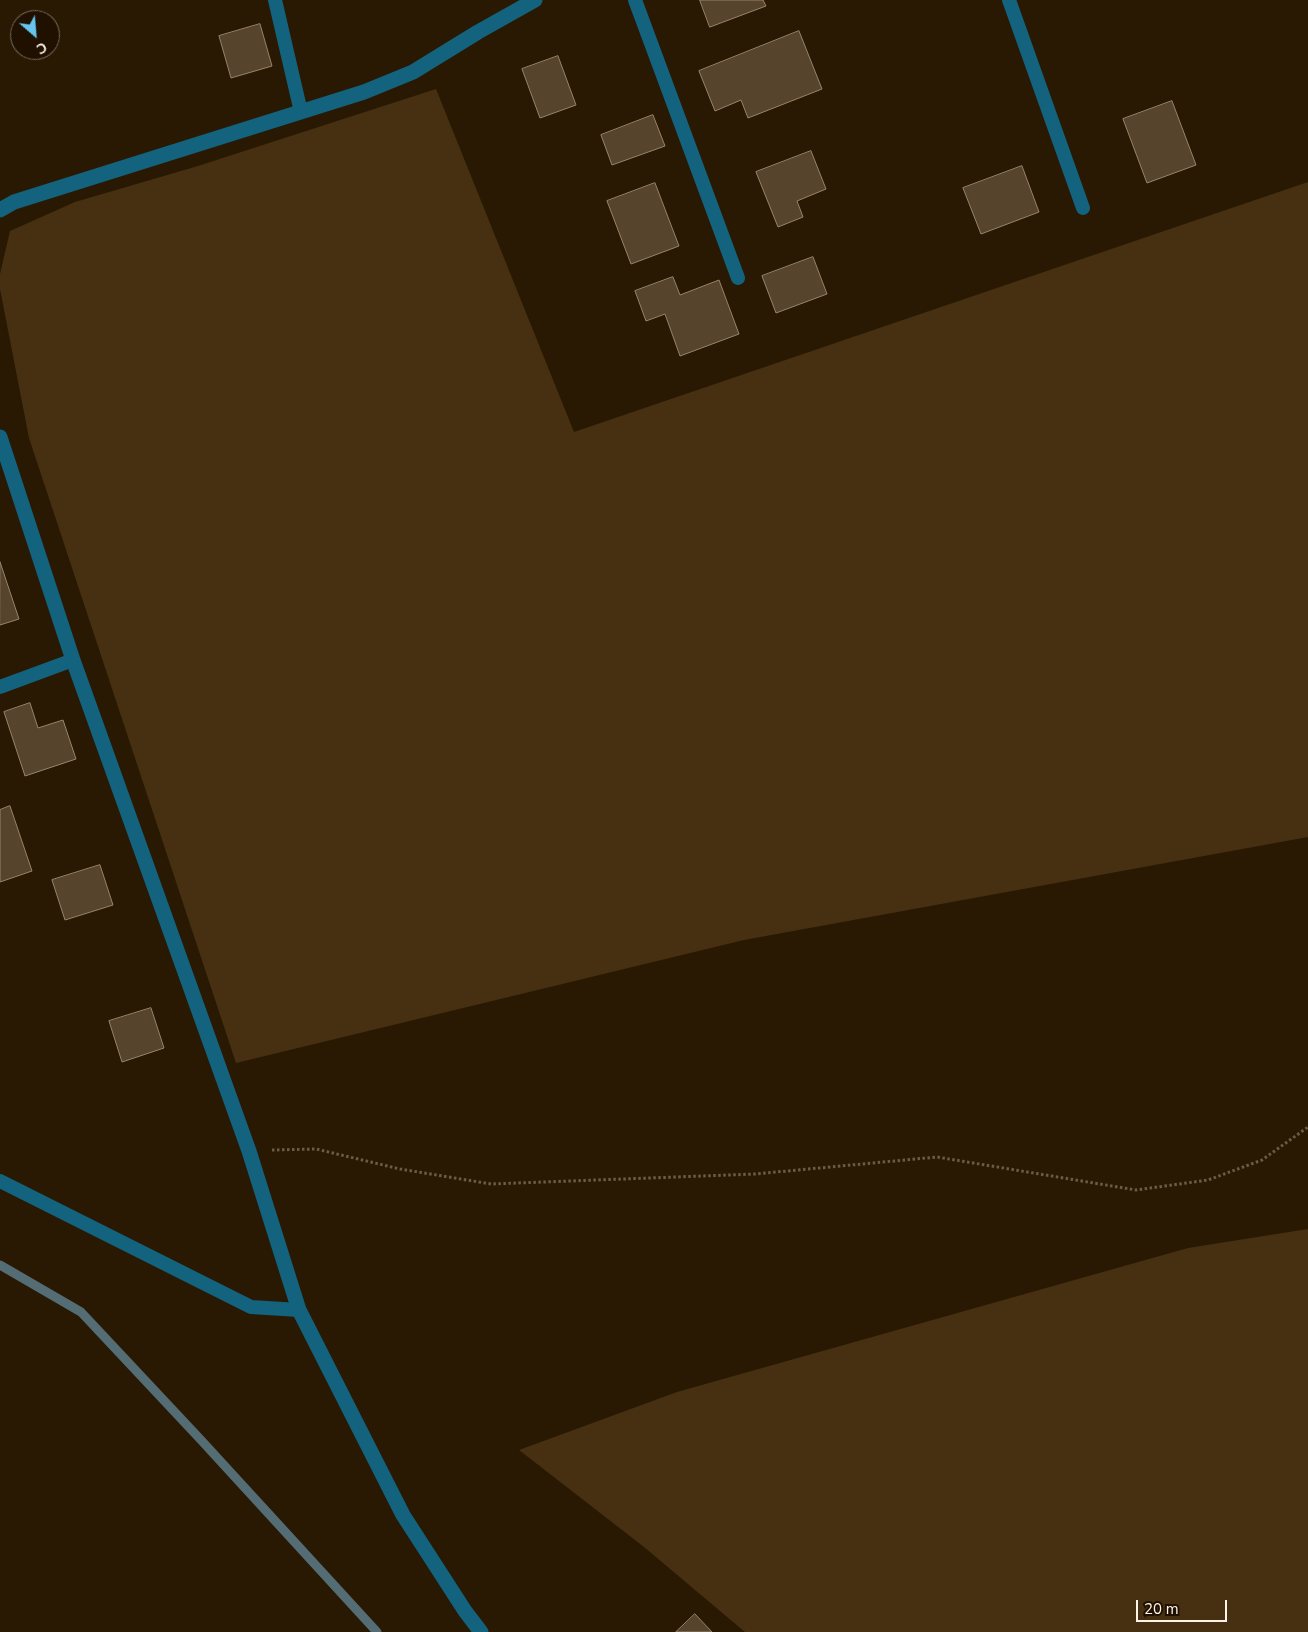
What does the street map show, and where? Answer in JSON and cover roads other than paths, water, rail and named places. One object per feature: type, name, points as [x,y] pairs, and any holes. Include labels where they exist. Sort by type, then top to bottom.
[{"type":"street","points":[[0,210],[14,202],[364,92],[413,72],[486,27],[535,0]]},
{"type":"street","points":[[0,437],[73,660],[249,1151],[299,1310],[403,1515],[465,1612],[481,1632]]},
{"type":"lane","points":[[275,0],[301,112]]},
{"type":"lane","points":[[635,0],[738,278]]},
{"type":"lane","points":[[1008,0],[1083,208]]},
{"type":"lane","points":[[0,687],[73,660]]},
{"type":"lane","points":[[0,1181],[251,1307],[299,1310]]},
{"type":"waterway","points":[[0,1265],[81,1312],[377,1632]]}]
